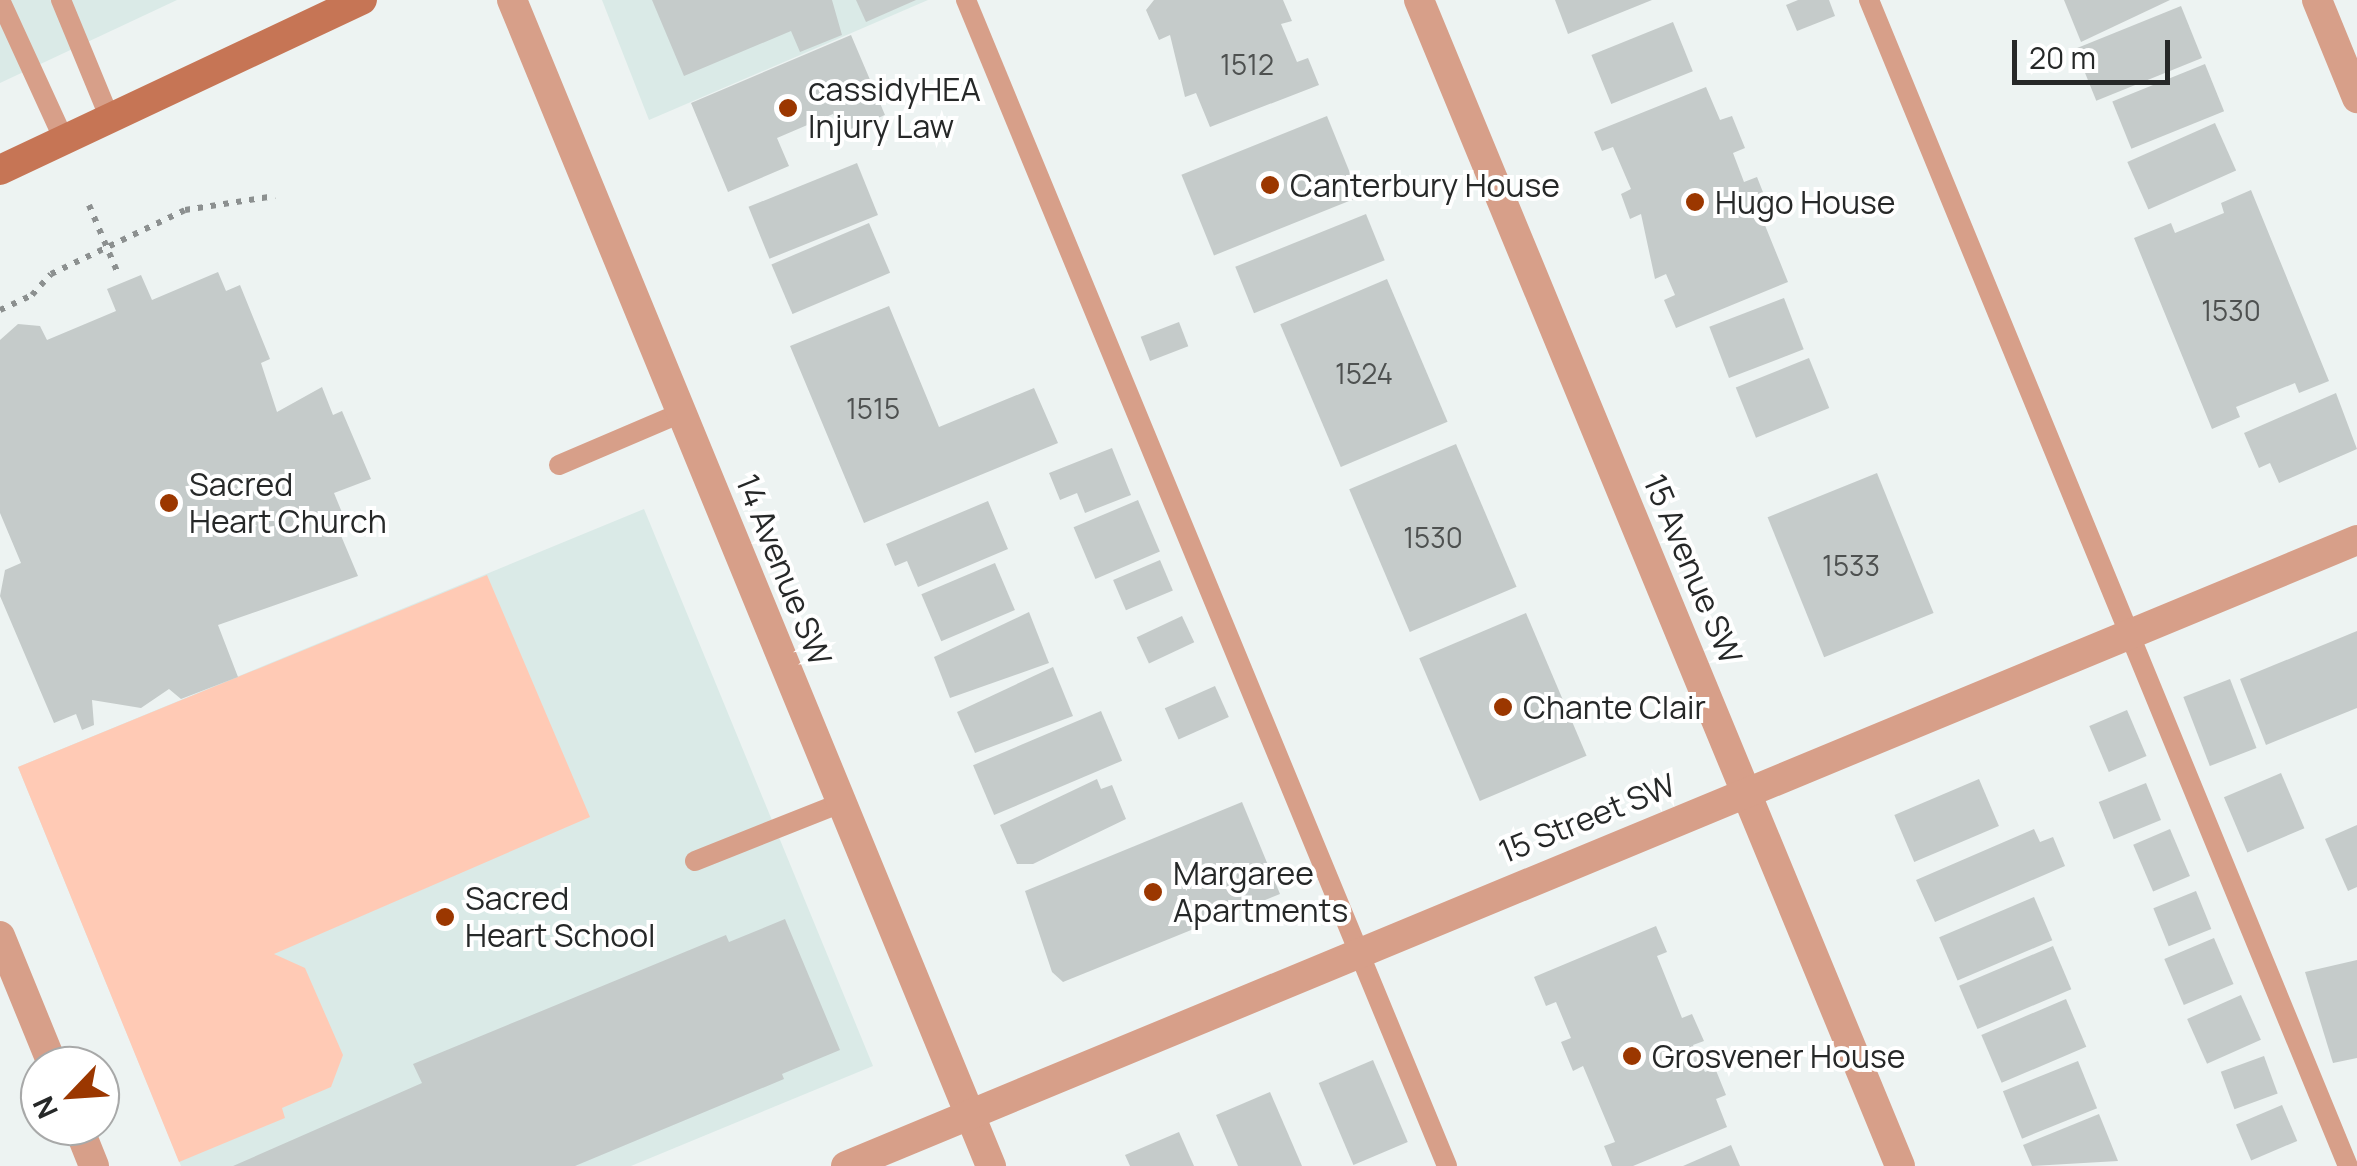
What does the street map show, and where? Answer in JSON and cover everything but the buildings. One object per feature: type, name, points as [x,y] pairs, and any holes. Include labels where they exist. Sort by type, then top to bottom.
[{"type":"main road","points":[[0,170],[362,0]]},
{"type":"street","name":"14 Avenue SW","points":[[512,0],[991,1166]]},
{"type":"street","name":"15 Avenue SW","points":[[1419,0],[1900,1166]]},
{"type":"street","points":[[2318,0],[2357,98]]},
{"type":"street","name":"15 Street SW","points":[[846,1166],[2357,540]]},
{"type":"street","points":[[0,936],[45,1046]]},
{"type":"lane","points":[[0,0],[6,29],[64,140]]},
{"type":"lane","points":[[61,0],[110,118]]},
{"type":"lane","points":[[966,0],[1447,1166]]},
{"type":"lane","points":[[1869,0],[2132,632],[2348,1166]]},
{"type":"lane","points":[[559,465],[682,413]]},
{"type":"lane","points":[[695,861],[841,804]]},
{"type":"path","points":[[0,310],[108,248],[185,210],[275,196]]},
{"type":"path","points":[[89,205],[118,276]]},
{"type":"shaded area","points":[[0,0],[177,0],[0,83]]},
{"type":"shaded area","points":[[602,0],[928,0],[649,120]]},
{"type":"shaded area","name":"Sacred Heart School","points":[[644,509],[873,1066],[631,1166],[181,1166],[18,767]]},
{"type":"shaded area","points":[[487,575],[590,817],[274,954],[305,968],[343,1055],[331,1087],[282,1108],[285,1118],[179,1162],[18,767]]},
{"type":"place","name":"cassidyHEA Injury Law","points":[[788,108]]},
{"type":"place","name":"Canterbury House","points":[[1270,185]]},
{"type":"place","name":"Hugo House","points":[[1695,202]]},
{"type":"place","name":"Sacred Heart Church","points":[[169,503]]},
{"type":"place","name":"Chante Clair","points":[[1503,707]]},
{"type":"place","name":"Margaree Apartments","points":[[1153,892]]},
{"type":"place","name":"Sacred Heart School","points":[[445,917]]},
{"type":"place","name":"Grosvener House","points":[[1632,1056]]}]
